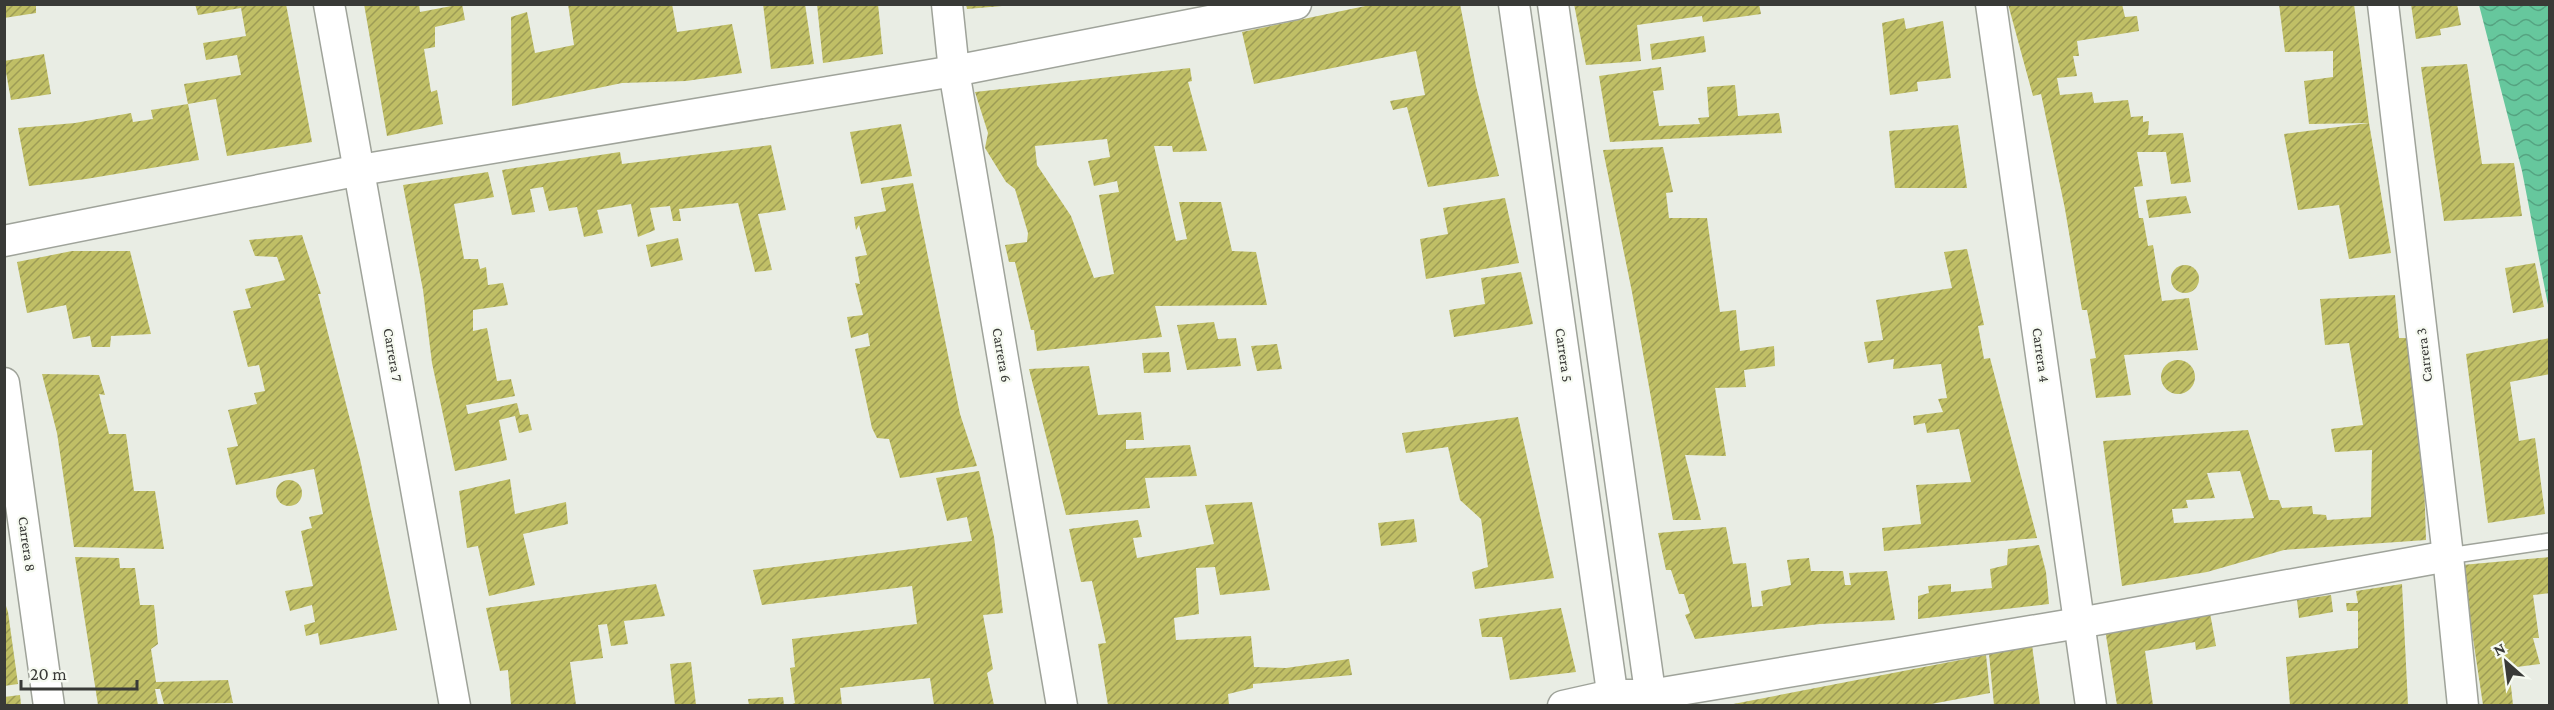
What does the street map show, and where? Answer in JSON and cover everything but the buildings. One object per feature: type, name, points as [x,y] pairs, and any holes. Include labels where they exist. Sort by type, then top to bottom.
[{"type":"street","name":"Carrera 7","points":[[329,4],[454,705]]},
{"type":"street","name":"Carrera 6","points":[[947,4],[954,71],[1062,705]]},
{"type":"street","points":[[4,241],[360,171],[954,71],[1296,4]]},
{"type":"street","name":"Carrera 5","points":[[1514,4],[1613,700]]},
{"type":"street","points":[[1553,4],[1651,700]]},
{"type":"street","name":"Carrera 4","points":[[1990,4],[2091,705]]},
{"type":"street","name":"Carrera 3","points":[[2383,4],[2448,556],[2463,705]]},
{"type":"street","name":"Carrera 8","points":[[4,383],[49,705]]},
{"type":"street","points":[[1563,705],[1613,700],[1651,700],[2448,556]]},
{"type":"lane","points":[[2448,556],[2550,541]]},
{"type":"water","points":[[2479,5],[2549,5],[2549,310],[2522,171]]}]
